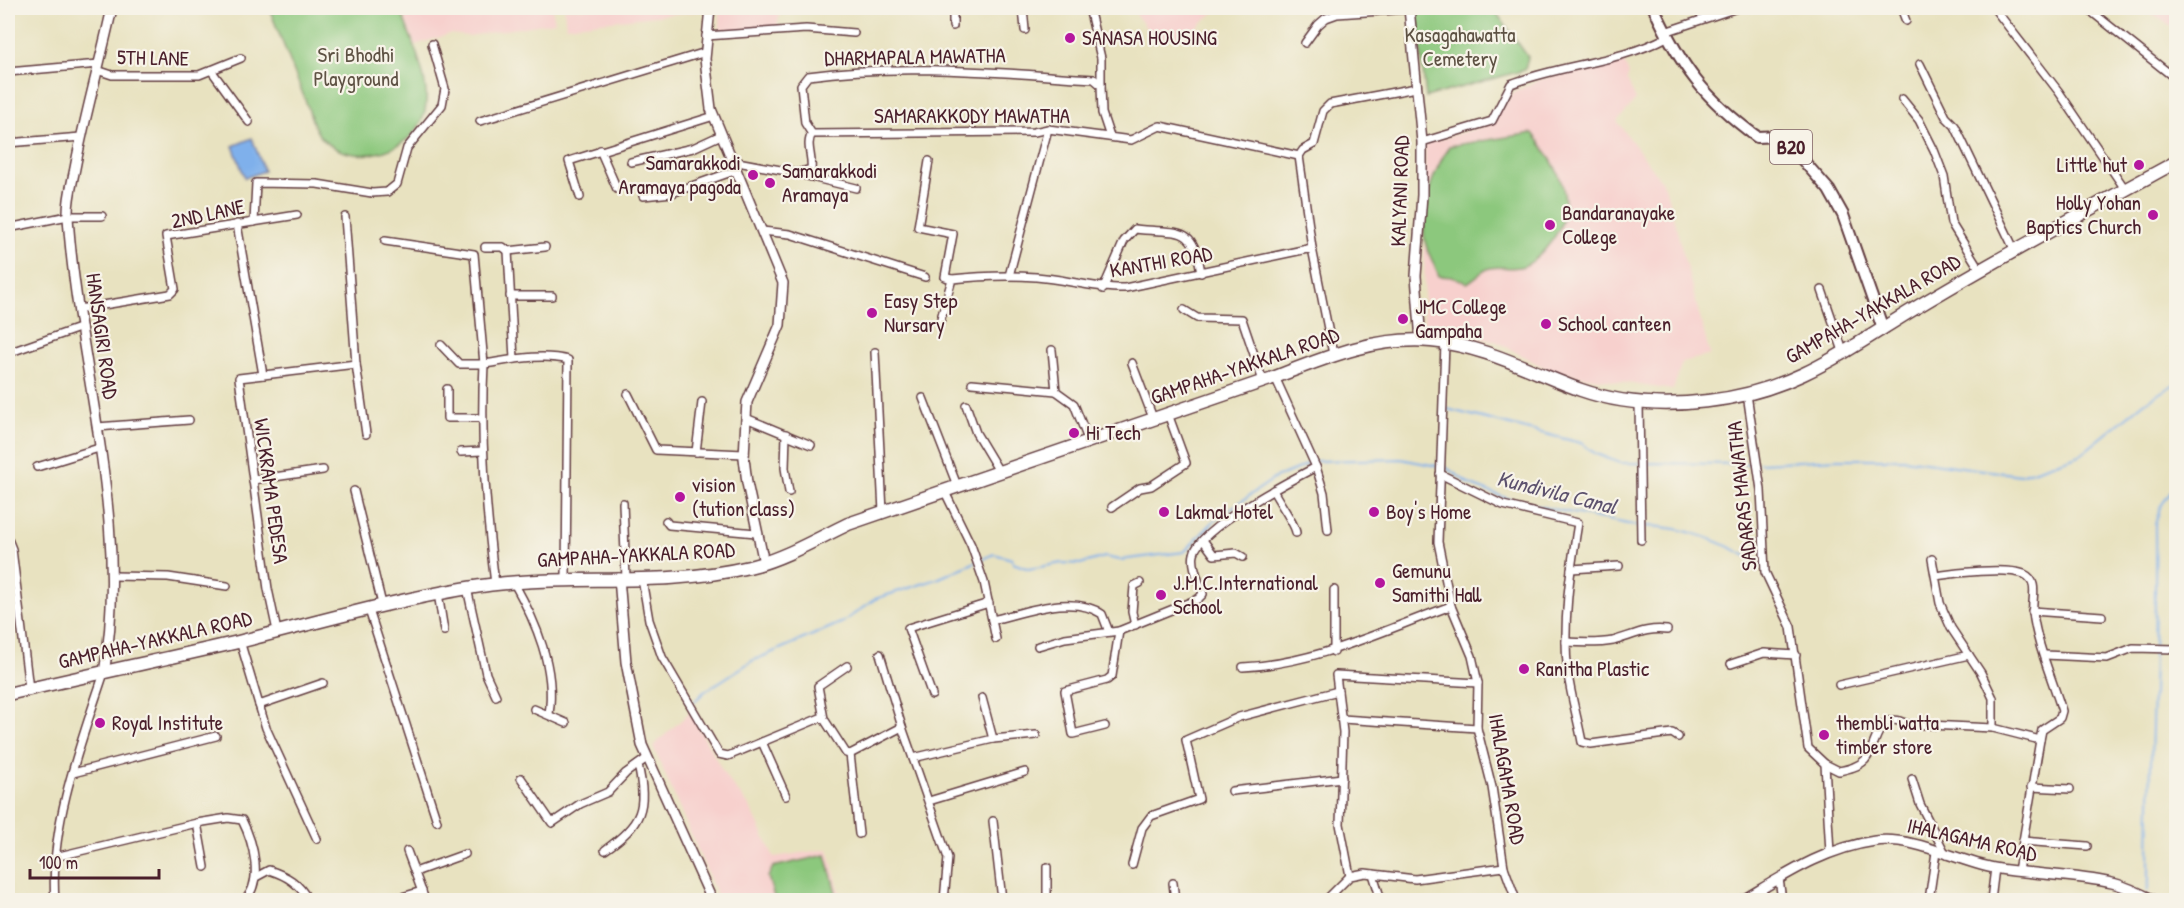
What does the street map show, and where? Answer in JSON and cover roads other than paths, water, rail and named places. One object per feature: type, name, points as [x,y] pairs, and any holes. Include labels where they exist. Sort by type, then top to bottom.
[{"type":"highway","name":"GAMPAHA-YAKKALA ROAD","points":[[8,694],[240,641],[368,607],[438,593],[514,582],[642,579],[700,574],[764,563],[848,524],[958,488],[1269,379],[1333,354],[1362,346],[1421,341],[1445,343],[1497,356],[1582,391],[1616,400],[1708,401],[1747,394],[1777,386],[1819,369],[1980,270],[2176,162]]},
{"type":"main road","name":"B20","points":[[1654,8],[1688,72],[1720,107],[1757,136],[1779,136],[1787,142],[1829,190],[1843,215],[1883,329]]},
{"type":"street","name":"HANSAGIRI ROAD","points":[[104,673],[113,611],[112,576],[99,448],[68,216],[81,137],[112,8]]},
{"type":"street","points":[[710,8],[706,52],[708,91],[714,116],[783,284],[780,325],[747,402],[744,453],[756,533],[764,563]]},
{"type":"street","points":[[953,8],[953,26]]},
{"type":"street","points":[[1023,8],[1025,30]]},
{"type":"street","points":[[1089,8],[1101,58],[1102,112],[1110,137]]},
{"type":"street","points":[[1305,43],[1326,18],[1336,14],[1409,8]]},
{"type":"street","name":"KALYANI ROAD","points":[[1409,8],[1422,142],[1422,186],[1416,276],[1421,341]]},
{"type":"street","points":[[1422,142],[1491,121],[1511,84],[1531,76],[1643,50],[1666,34],[1737,8]]},
{"type":"street","points":[[1901,8],[1905,21]]},
{"type":"street","points":[[1994,8],[2059,92],[2126,189]]},
{"type":"street","points":[[2087,8],[2176,79]]},
{"type":"street","points":[[706,36],[806,29],[854,33]]},
{"type":"street","points":[[254,222],[256,183],[317,184],[372,193],[387,192],[397,184],[407,148],[442,105],[445,89],[432,44]]},
{"type":"street","points":[[480,121],[706,52]]},
{"type":"street","name":"5TH LANE","points":[[8,72],[98,67],[112,75],[200,75],[241,58]]},
{"type":"street","points":[[1920,64],[1947,117],[1955,126],[2015,251]]},
{"type":"street","name":"DHARMAPALA MAWATHA","points":[[812,134],[805,123],[801,85],[808,76],[840,71],[969,69],[1094,79],[1101,86]]},
{"type":"street","points":[[211,70],[249,122]]},
{"type":"street","points":[[1333,354],[1312,248],[1299,156],[1303,150],[1314,144],[1323,111],[1330,104],[1416,88]]},
{"type":"street","points":[[1902,99],[1919,120],[1934,150],[1944,176],[1951,223],[1980,270]]},
{"type":"street","points":[[580,197],[569,161],[714,116]]},
{"type":"street","name":"SAMARAKKODY MAWATHA","points":[[812,134],[1034,132],[1048,129],[1131,140],[1160,126],[1299,156]]},
{"type":"street","points":[[1009,276],[1048,129]]},
{"type":"street","points":[[797,173],[811,169],[809,138],[812,134]]},
{"type":"street","points":[[631,162],[693,148],[721,135]]},
{"type":"street","points":[[8,143],[81,137]]},
{"type":"street","points":[[600,150],[616,189]]},
{"type":"street","points":[[732,161],[797,173],[856,188]]},
{"type":"street","points":[[929,161],[918,227],[953,234],[945,277],[952,279],[940,322]]},
{"type":"street","points":[[643,196],[672,193],[737,170]]},
{"type":"street","name":"2ND LANE","points":[[79,309],[170,294],[175,289],[166,236],[297,215]]},
{"type":"street","points":[[8,228],[68,216],[102,216]]},
{"type":"street","points":[[345,217],[356,364],[366,434]]},
{"type":"street","points":[[237,224],[263,375],[356,364]]},
{"type":"street","points":[[1103,289],[1124,241],[1135,229],[1186,235],[1198,249],[1201,273]]},
{"type":"street","points":[[762,231],[790,234],[925,277]]},
{"type":"street","points":[[384,241],[474,254],[484,364],[482,451],[495,584]]},
{"type":"street","points":[[484,247],[503,247],[508,251],[545,247]]},
{"type":"street","name":"KANTHI ROAD","points":[[952,279],[1038,277],[1103,289],[1125,288],[1312,248]]},
{"type":"street","points":[[508,251],[514,359]]},
{"type":"street","points":[[1822,290],[1844,354]]},
{"type":"street","points":[[510,296],[552,296]]},
{"type":"street","points":[[1184,310],[1197,318],[1242,319],[1269,379],[1316,467],[1324,493],[1329,530]]},
{"type":"street","points":[[8,353],[82,327]]},
{"type":"street","name":"IHALAGAMA ROAD","points":[[1445,343],[1438,542],[1451,606],[1472,656],[1478,683],[1476,728],[1492,788],[1504,867],[1516,900]]},
{"type":"street","points":[[441,345],[459,364],[556,357],[568,360],[570,367],[566,579]]},
{"type":"street","points":[[1052,350],[1056,391]]},
{"type":"street","points":[[875,352],[883,512]]},
{"type":"street","points":[[1132,363],[1153,418]]},
{"type":"street","name":"WICKRAMA PEDESA","points":[[263,375],[239,378],[268,589],[277,631]]},
{"type":"street","points":[[972,383],[1056,391],[1074,404],[1089,442]]},
{"type":"street","points":[[447,389],[447,418],[482,418]]},
{"type":"street","points":[[628,394],[656,450],[744,453]]},
{"type":"street","name":"SADARAS MAWATHA","points":[[1747,394],[1761,490],[1765,572],[1791,627],[1808,748],[1825,764]]},
{"type":"street","points":[[923,398],[958,488]]},
{"type":"street","points":[[696,452],[702,402]]},
{"type":"street","points":[[1639,402],[1641,540]]},
{"type":"street","points":[[966,405],[976,433],[1000,473]]},
{"type":"street","points":[[1112,507],[1140,488],[1151,486],[1186,463],[1168,414]]},
{"type":"street","points":[[746,418],[811,445]]},
{"type":"street","points":[[96,428],[189,420]]},
{"type":"street","points":[[786,434],[784,468],[789,492]]},
{"type":"street","points":[[37,467],[99,448]]},
{"type":"street","points":[[461,452],[482,451]]},
{"type":"street","points":[[1038,646],[1119,631],[1203,594],[1193,557],[1196,548],[1203,540],[1214,529],[1273,490],[1316,467]]},
{"type":"street","points":[[253,480],[323,470]]},
{"type":"street","points":[[1440,474],[1503,505],[1578,524],[1571,569],[1566,642],[1568,675],[1582,742],[1592,744],[1672,733],[1678,737]]},
{"type":"street","points":[[1273,490],[1285,514],[1292,520],[1296,533]]},
{"type":"street","points":[[354,491],[382,604]]},
{"type":"street","points":[[945,492],[971,545],[996,639]]},
{"type":"street","points":[[623,503],[622,578],[626,662],[637,725],[646,758],[712,900]]},
{"type":"street","points":[[666,521],[669,525],[756,533]]},
{"type":"street","points":[[8,540],[12,549],[29,689]]},
{"type":"street","points":[[1203,540],[1214,555],[1236,553],[1243,557]]},
{"type":"street","points":[[1932,560],[1940,603],[1951,628],[1981,673],[1993,698],[1993,728]]},
{"type":"street","points":[[1571,569],[1619,566]]},
{"type":"street","points":[[1935,576],[1961,572],[2024,574],[2034,589],[2032,611],[2062,711],[2060,718],[2042,730],[2018,871]]},
{"type":"street","points":[[112,576],[168,577],[227,586]]},
{"type":"street","points":[[642,579],[654,638],[672,676],[719,754],[728,756],[812,721],[824,719]]},
{"type":"street","points":[[514,582],[538,631],[552,695],[549,714]]},
{"type":"street","points":[[1135,625],[1132,612],[1134,586],[1140,583]]},
{"type":"street","points":[[467,588],[486,674],[496,696]]},
{"type":"street","points":[[1334,590],[1334,652]]},
{"type":"street","points":[[438,593],[444,631]]},
{"type":"street","points":[[932,695],[908,628],[988,603]]},
{"type":"street","points":[[992,620],[1053,607],[1081,605],[1102,614],[1109,632]]},
{"type":"street","points":[[1243,667],[1264,666],[1334,652],[1451,606]]},
{"type":"street","points":[[368,607],[437,821]]},
{"type":"street","points":[[2032,611],[2102,616]]},
{"type":"street","points":[[1566,642],[1601,642],[1653,628],[1667,630]]},
{"type":"street","points":[[1105,726],[1073,734],[1065,691],[1107,681],[1112,676],[1119,631]]},
{"type":"street","points":[[240,641],[274,746],[317,839]]},
{"type":"street","points":[[2045,655],[2107,658],[2133,648],[2176,649]]},
{"type":"street","points":[[1731,664],[1764,653],[1796,655]]},
{"type":"street","points":[[880,654],[902,727],[948,858],[945,900]]},
{"type":"street","points":[[1839,685],[1969,655]]},
{"type":"street","points":[[848,666],[818,686],[824,719],[846,753],[850,754]]},
{"type":"street","points":[[55,900],[55,857],[73,772],[104,673]]},
{"type":"street","points":[[1350,876],[1340,824],[1342,720],[1336,675],[1478,683]]},
{"type":"street","points":[[260,705],[323,683]]},
{"type":"street","points":[[1132,865],[1142,828],[1151,816],[1199,799],[1186,740],[1239,717],[1338,691]]},
{"type":"street","points":[[982,698],[993,739]]},
{"type":"street","points":[[534,709],[566,723]]},
{"type":"street","points":[[1830,852],[1825,764],[1839,771],[1861,764],[1871,751],[1877,733],[1889,721],[1898,719],[1907,724],[1993,728],[2040,740]]},
{"type":"street","points":[[1342,720],[1476,728]]},
{"type":"street","points":[[850,754],[902,727]]},
{"type":"street","points":[[913,758],[993,739],[1036,735]]},
{"type":"street","points":[[73,772],[216,736]]},
{"type":"street","points":[[762,742],[786,796]]},
{"type":"street","points":[[850,754],[859,834]]},
{"type":"street","points":[[521,778],[552,823],[580,804],[608,792],[646,758]]},
{"type":"street","points":[[605,850],[623,837],[634,825],[643,807],[644,796],[638,765]]},
{"type":"street","points":[[929,801],[1025,772]]},
{"type":"street","points":[[1232,791],[1342,778]]},
{"type":"street","points":[[1912,779],[1920,804],[1946,855]]},
{"type":"street","points":[[2031,787],[2070,789]]},
{"type":"street","points":[[55,857],[198,823],[228,818],[242,820],[249,834],[256,877],[245,900]]},
{"type":"street","points":[[993,821],[1002,900]]},
{"type":"street","points":[[198,823],[205,867]]},
{"type":"street","name":"IHALAGAMA ROAD","points":[[1743,900],[1802,864],[1830,852],[1848,846],[1890,840],[1995,868],[2093,879],[2115,884],[2153,900]]},
{"type":"street","points":[[2023,840],[2087,846]]},
{"type":"street","points":[[407,851],[425,900]]},
{"type":"street","points":[[1929,900],[1936,852]]},
{"type":"street","points":[[415,872],[465,854]]},
{"type":"street","points":[[1047,867],[1047,900]]},
{"type":"street","points":[[1326,900],[1350,876],[1374,874],[1415,879],[1504,867]]},
{"type":"street","points":[[1990,900],[1995,868]]},
{"type":"street","points":[[256,877],[269,870],[284,875],[301,887],[308,900]]},
{"type":"street","points":[[1374,874],[1381,900]]},
{"type":"street","points":[[1779,879],[1782,900]]},
{"type":"street","points":[[1173,883],[1175,900]]},
{"type":"street","points":[[390,900],[402,899],[422,891]]},
{"type":"water","points":[[252,138],[264,171],[245,178],[233,146]]},
{"type":"waterway","points":[[1760,463],[1837,459],[1904,459],[2020,475],[2080,455],[2144,403],[2176,383]]},
{"type":"waterway","points":[[1447,409],[1581,443],[1596,454],[1620,463],[1756,464]]},
{"type":"waterway","name":"Kundivila Canal","points":[[1316,461],[1401,459],[1447,468],[1471,485],[1517,502],[1638,526]]},
{"type":"waterway","name":"Kundivila Canal","points":[[695,701],[704,692],[752,661],[843,622],[875,599],[937,579],[994,554],[1012,559],[1013,563],[1029,569],[1062,563],[1080,564],[1105,557],[1120,560],[1184,552],[1217,518],[1275,478],[1311,463]]},
{"type":"waterway","points":[[2147,892],[2154,658],[2155,525],[2160,507],[2176,485]]},
{"type":"waterway","name":"Kundivila Canal","points":[[1643,526],[1676,529],[1706,537],[1764,566]]},
{"type":"place","name":"SANASA HOUSING","points":[[1070,38]]},
{"type":"place","name":"Little hut","points":[[2139,165]]},
{"type":"place","name":"Samarakkodi Aramaya pagoda","points":[[753,175]]},
{"type":"place","name":"Samarakkodi Aramaya","points":[[770,183]]},
{"type":"place","name":"Holly Yohan Baptics Church","points":[[2153,215]]},
{"type":"place","name":"Bandaranayake College","points":[[1550,225]]},
{"type":"place","name":"Easy Step Nursary","points":[[872,313]]},
{"type":"place","name":"JMC College Gampaha","points":[[1403,319]]},
{"type":"place","name":"School canteen","points":[[1546,324]]},
{"type":"place","name":"Hi Tech","points":[[1074,433]]},
{"type":"place","name":"vision (tution class)","points":[[680,497]]},
{"type":"place","name":"Lakmal Hotel","points":[[1164,512]]},
{"type":"place","name":"Boy's Home","points":[[1374,512]]},
{"type":"place","name":"Gemunu Samithi Hall","points":[[1380,583]]},
{"type":"place","name":"J.M.C.International School","points":[[1161,595]]},
{"type":"place","name":"Ranitha Plastic","points":[[1524,669]]},
{"type":"place","name":"Royal Institute","points":[[100,723]]},
{"type":"place","name":"thembli watta timber store","points":[[1824,735]]},
{"type":"park label","name":"Kasagahawatta Cemetery","points":[[1460,47]]},
{"type":"park label","name":"Sri Bhodhi Playground","points":[[356,67]]}]
